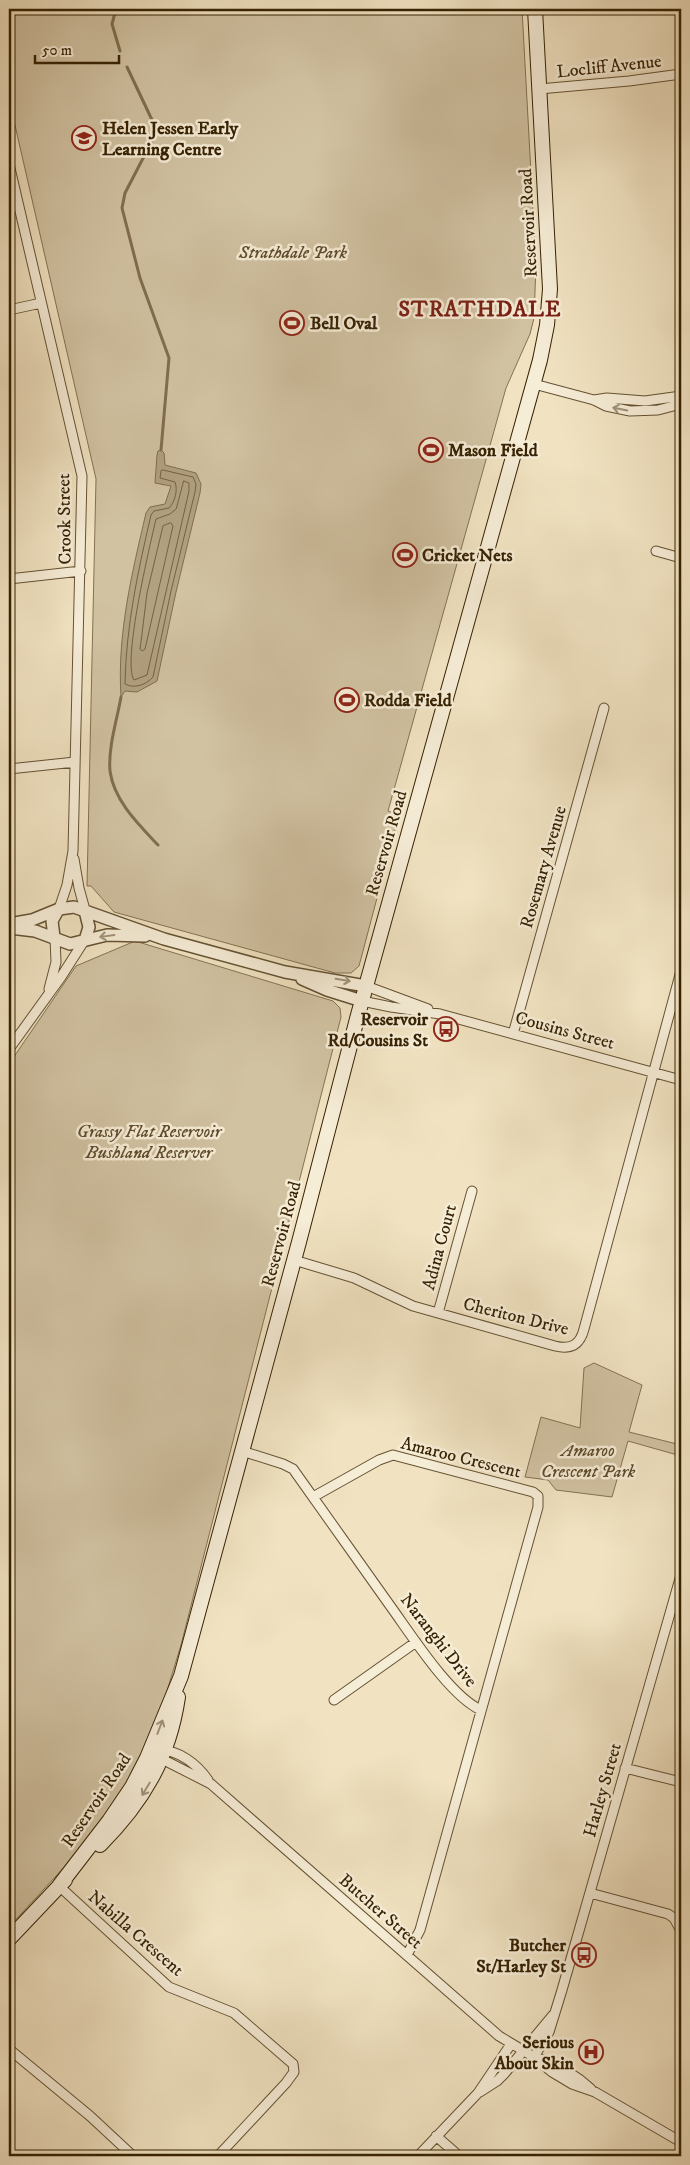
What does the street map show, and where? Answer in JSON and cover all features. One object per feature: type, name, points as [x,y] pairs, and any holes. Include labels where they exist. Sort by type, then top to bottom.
[{"type":"main road","name":"Reservoir Road","points":[[9,1940],[59,1886],[159,1753],[294,1260],[366,986],[534,384],[547,325],[550,289],[535,9]]},
{"type":"street","name":"Locliff Avenue","points":[[539,89],[681,74]]},
{"type":"street","name":"Crook Street","points":[[9,164],[82,476],[73,851],[67,885],[58,910]]},
{"type":"street","points":[[9,310],[42,303]]},
{"type":"street","points":[[534,384],[594,400],[606,406],[630,411],[646,411],[681,404]]},
{"type":"street","points":[[594,400],[607,398],[645,401],[681,396]]},
{"type":"street","points":[[645,401],[646,411]]},
{"type":"street","points":[[656,551],[681,558]]},
{"type":"street","points":[[9,579],[81,571]]},
{"type":"street","name":"Rosemary Avenue","points":[[513,1034],[604,708]]},
{"type":"street","points":[[9,768],[75,762]]},
{"type":"street","name":"Crook Street","points":[[73,851],[78,888],[85,910]]},
{"type":"street","points":[[9,926],[68,907],[85,910],[90,927],[85,940],[9,1049]]},
{"type":"street","points":[[47,994],[56,962],[52,921],[58,910]]},
{"type":"street","name":"Cousins Street","points":[[85,910],[164,939],[285,972],[366,986],[440,1014],[681,1080]]},
{"type":"street","points":[[9,926],[33,931],[70,944],[85,940]]},
{"type":"street","name":"Cousins Street","points":[[85,940],[116,934],[164,939]]},
{"type":"street","points":[[653,1072],[681,970]]},
{"type":"street","name":"Cousins Street","points":[[285,972],[327,990],[362,1001],[440,1014]]},
{"type":"street","name":"Cheriton Drive","points":[[294,1260],[354,1278],[402,1302],[438,1313],[561,1348],[577,1344],[584,1329],[653,1072]]},
{"type":"street","name":"Adina Court","points":[[438,1313],[472,1191]]},
{"type":"street","name":"Naranghi Drive","points":[[242,1451],[290,1467],[416,1642],[455,1691],[472,1706],[481,1710],[418,1937],[407,1955]]},
{"type":"street","name":"Amaroo Crescent","points":[[313,1497],[379,1460],[393,1455],[537,1494],[538,1507],[481,1710]]},
{"type":"street","name":"Harley Street","points":[[534,2057],[549,2032],[553,2014],[562,1990],[681,1575]]},
{"type":"street","points":[[334,1700],[416,1642]]},
{"type":"street","name":"Butcher Street","points":[[159,1753],[194,1763],[211,1784],[499,2036],[534,2057],[556,2064],[577,2076],[595,2092],[681,2142]]},
{"type":"street","points":[[625,1768],[681,1782]]},
{"type":"street","name":"Nabilla Crescent","points":[[59,1886],[169,1986],[234,2013],[293,2064],[294,2072],[286,2082],[218,2156]]},
{"type":"street","points":[[590,1893],[668,1914],[674,1918],[681,1931]]},
{"type":"street","name":"Harley Street","points":[[418,2156],[478,2094],[496,2081],[553,2014]]},
{"type":"street","name":"Harley Street","points":[[478,2094],[511,2044]]},
{"type":"street","points":[[9,2049],[90,2116],[133,2156]]},
{"type":"street","points":[[436,2136],[459,2156]]},
{"type":"green space","name":"Strathdale Park","points":[[9,9],[522,9],[536,265],[534,318],[530,334],[506,388],[388,811],[399,815],[359,966],[351,973],[335,973],[114,912],[91,886],[87,886],[96,479],[9,99]]},
{"type":"green space","name":"Grassy Flat Reservoir Bushland Reserver","points":[[135,941],[333,1001],[340,1008],[341,1017],[181,1645],[160,1714],[132,1778],[79,1851],[9,1927],[9,1064],[76,966]]},
{"type":"green space","name":"Amaroo Crescent Park","points":[[594,1363],[642,1385],[629,1432],[681,1445],[681,1456],[628,1441],[612,1497],[556,1490],[548,1480],[525,1477],[541,1417],[580,1428],[584,1368]]},
{"type":"water","points":[[161,450],[164,453],[165,465],[196,473],[201,484],[200,493],[157,681],[137,692],[125,691],[121,697],[120,673],[123,627],[146,513],[150,507],[165,504],[171,486],[155,483],[157,455],[158,451]]},
{"type":"waterway","points":[[116,9],[112,24],[120,51]]},
{"type":"waterway","points":[[127,67],[153,122],[152,141],[125,193],[122,208],[140,278],[169,358],[161,450]]},
{"type":"waterway","points":[[121,697],[110,753],[112,782],[128,812],[158,845]]},
{"type":"place","name":"Helen Jessen Early Learning Centre","points":[[84,138]]},
{"type":"place","name":"Bell Oval","points":[[292,323]]},
{"type":"place","name":"Mason Field","points":[[431,450]]},
{"type":"place","name":"Cricket Nets","points":[[405,555]]},
{"type":"place","name":"Rodda Field","points":[[347,700]]},
{"type":"place","name":"Reservoir Rd/Cousins St","points":[[446,1029]]},
{"type":"place","name":"Butcher St/Harley St","points":[[584,1955]]},
{"type":"place","name":"Serious About Skin","points":[[591,2052]]},
{"type":"district","name":"STRATHDALE","points":[[480,308]]}]
